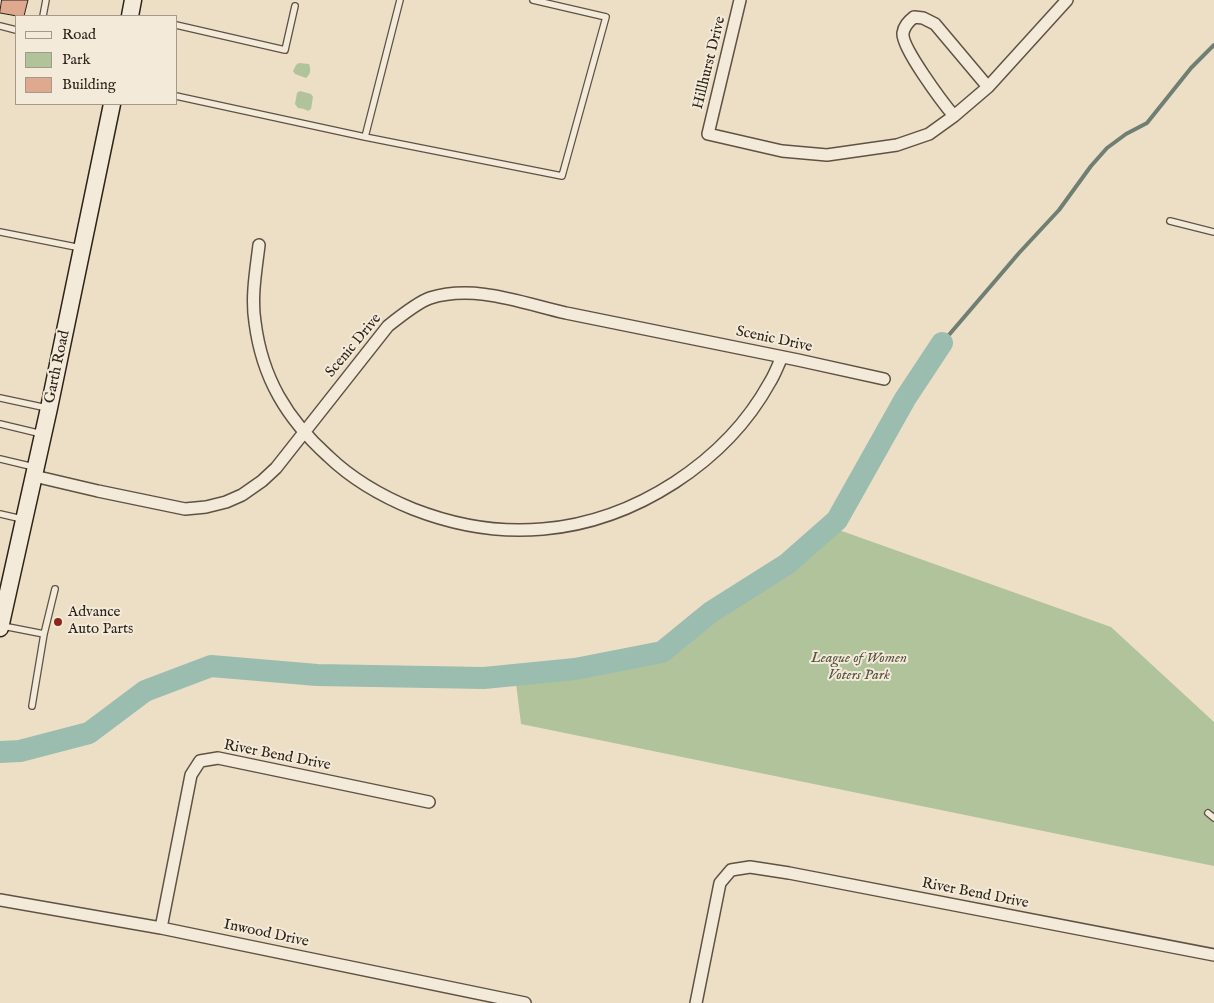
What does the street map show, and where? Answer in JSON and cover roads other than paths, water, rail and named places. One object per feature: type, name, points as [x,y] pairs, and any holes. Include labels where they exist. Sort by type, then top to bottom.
[{"type":"main road","name":"Garth Road","points":[[1,624],[44,435],[112,105]]},
{"type":"street","name":"Hillhurst Drive","points":[[740,0],[708,134],[782,151],[827,155],[897,145],[929,134],[954,116]]},
{"type":"street","points":[[988,87],[935,24],[922,18],[914,17],[907,23],[903,34],[907,47],[954,116],[988,87],[1067,0]]},
{"type":"street","points":[[259,245],[254,298],[254,321],[264,364],[276,392],[290,414],[315,445],[354,479],[387,498],[433,517],[462,524],[518,530],[567,526],[622,510],[665,489],[687,475],[740,426],[771,381],[782,357]]},
{"type":"street","name":"Scenic Drive","points":[[35,471],[98,491],[185,509],[206,507],[226,502],[242,495],[276,468],[388,326],[428,299],[451,294],[480,294],[512,299],[556,311],[884,379]]},
{"type":"street","name":"River Bend Drive","points":[[161,928],[191,776],[200,761],[218,758],[429,802]]},
{"type":"street","name":"River Bend Drive","points":[[696,1003],[720,883],[731,870],[750,867],[1214,955]]},
{"type":"street","name":"Inwood Drive","points":[[0,900],[161,928],[525,1003]]},
{"type":"lane","points":[[43,15],[46,0]]},
{"type":"lane","points":[[365,137],[400,0]]},
{"type":"lane","points":[[178,96],[365,137],[562,176],[606,17],[533,0]]},
{"type":"lane","points":[[178,25],[285,50],[295,6]]},
{"type":"lane","points":[[0,26],[15,30]]},
{"type":"lane","points":[[1170,220],[1214,232]]},
{"type":"lane","points":[[0,232],[83,249]]},
{"type":"lane","points":[[0,398],[49,408]]},
{"type":"lane","points":[[0,424],[44,435]]},
{"type":"lane","points":[[0,459],[35,471]]},
{"type":"lane","points":[[0,514],[25,519]]},
{"type":"lane","points":[[32,706],[42,642],[55,589]]},
{"type":"lane","points":[[1,624],[44,634]]},
{"type":"lane","points":[[1208,813],[1214,818]]},
{"type":"waterway","points":[[942,343],[1019,253],[1059,210],[1091,166],[1107,148],[1126,134],[1147,123],[1191,68],[1214,45]]},
{"type":"waterway","points":[[0,752],[20,751],[89,733],[145,691],[211,666],[317,675],[484,678],[575,669],[662,652],[711,612],[787,564],[837,520],[905,399],[942,343]]},
{"type":"place","name":"Advance Auto Parts","points":[[58,622]]},
{"type":"park label","name":"League of Women Voters Park","points":[[859,668]]}]
